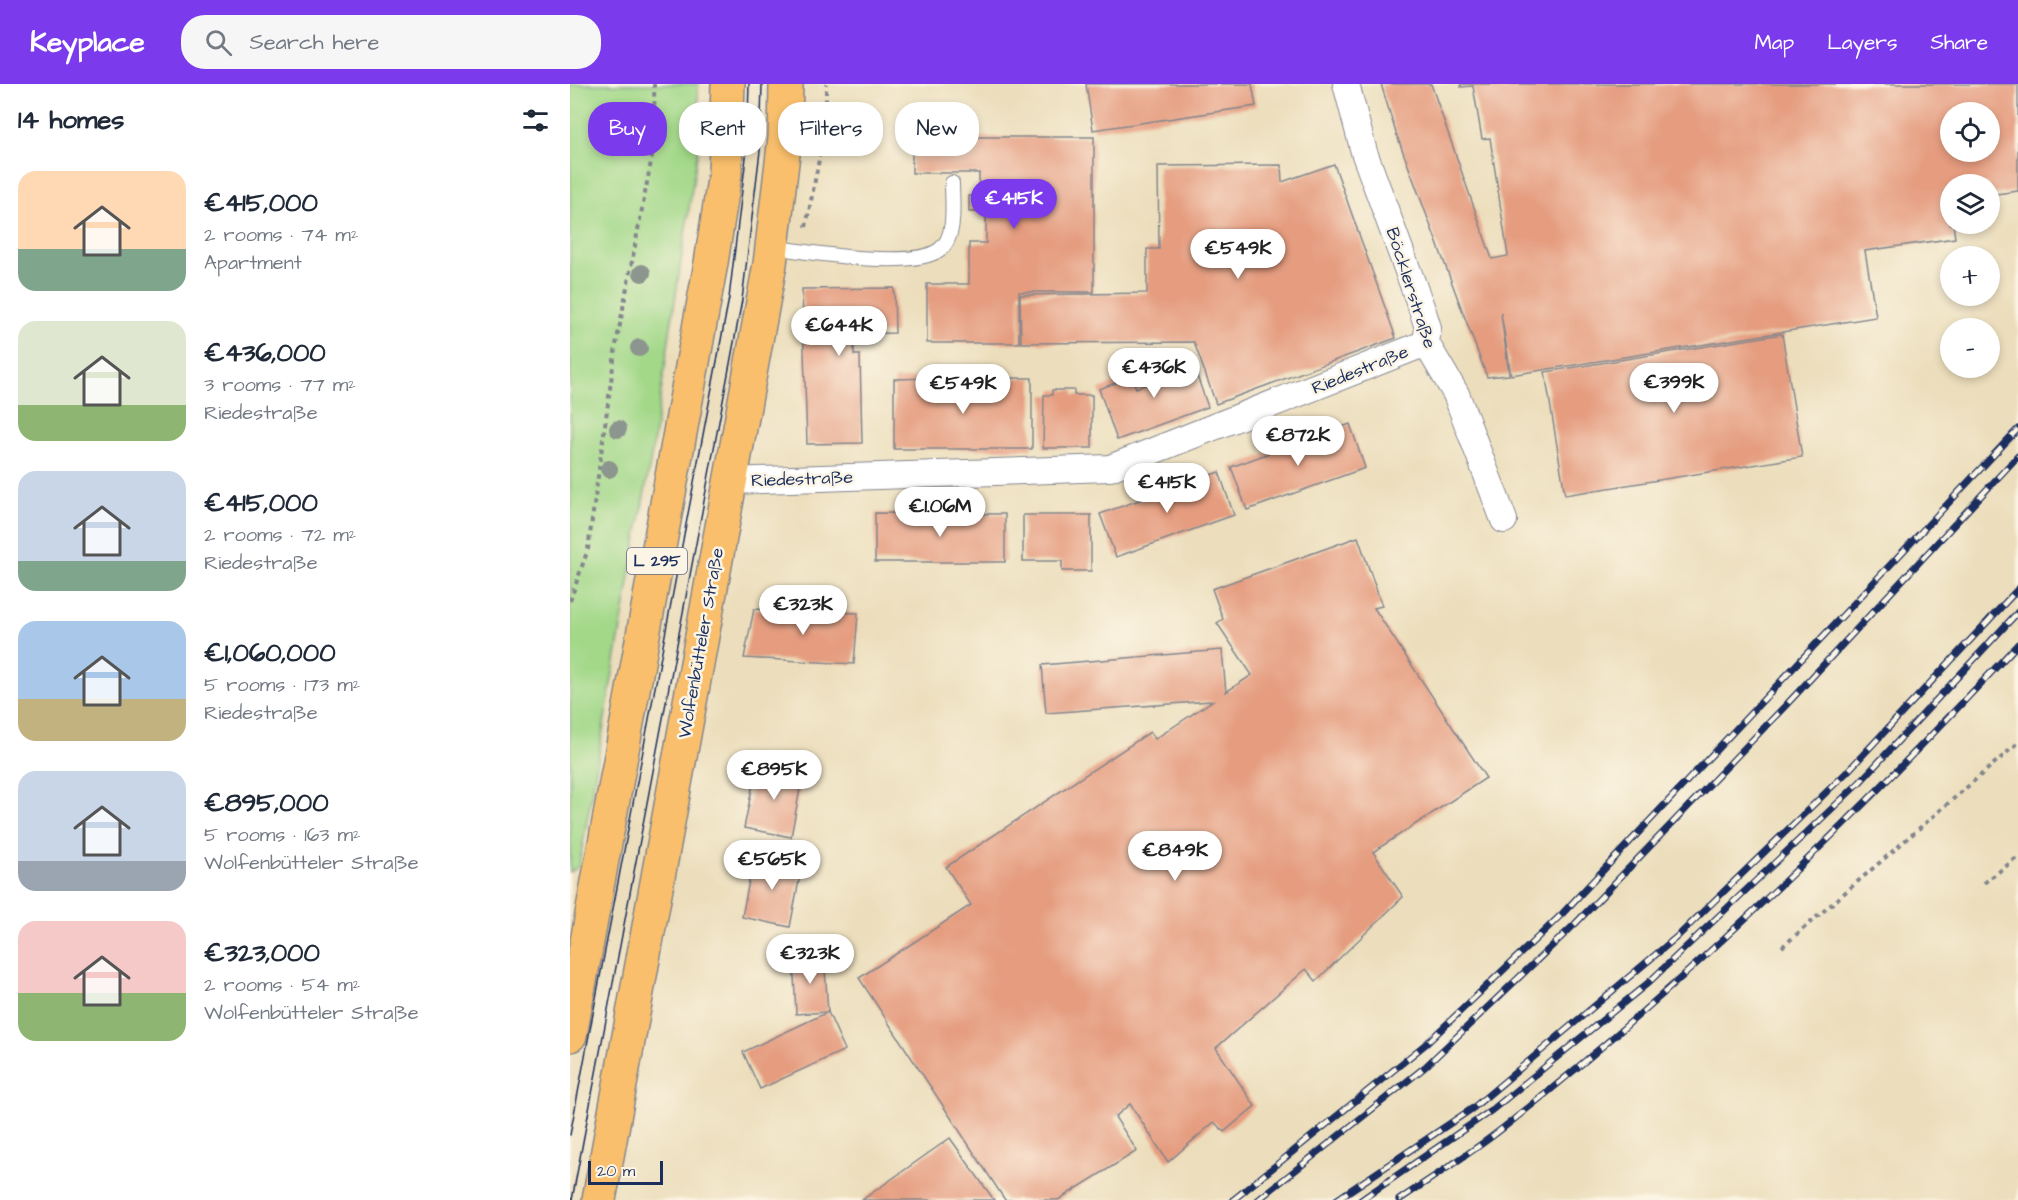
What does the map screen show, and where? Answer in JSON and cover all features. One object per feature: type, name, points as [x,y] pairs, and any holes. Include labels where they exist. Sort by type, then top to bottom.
[{"type":"main road","name":"L 295","points":[[570,1035],[711,263],[725,173],[728,84]]},
{"type":"main road","name":"Wolfenbütteler Straße","points":[[599,1200],[772,247],[785,137],[786,84]]},
{"type":"street","name":"Böcklerstraße","points":[[1347,84],[1364,152],[1428,328],[1426,344],[1456,394],[1504,520]]},
{"type":"street","name":"Riedestraße","points":[[731,481],[1110,468],[1426,344]]},
{"type":"lane","points":[[772,247],[892,259],[919,257],[939,250],[947,239],[952,212],[952,183]]},
{"type":"path","points":[[570,601],[588,549],[616,345],[655,141],[654,84]]},
{"type":"path","points":[[1782,947],[2018,743]]},
{"type":"path","points":[[1984,884],[2018,857]]},
{"type":"green space","points":[[570,84],[698,84],[698,102],[679,102],[679,156],[697,156],[652,451],[579,866],[570,872]]},
{"type":"building","points":[[1086,84],[1252,84],[1256,106],[1093,130]]},
{"type":"building","points":[[1381,84],[1431,84],[1492,259],[1508,256],[1490,138],[1482,139],[1473,86],[1461,87],[1461,84],[2018,84],[2018,191],[2000,193],[2000,174],[1940,174],[1940,234],[1954,234],[1955,238],[1865,251],[1876,317],[1511,375],[1501,313],[1509,375],[1487,377],[1396,133]]},
{"type":"building","points":[[979,137],[1094,137],[1094,292],[1019,292],[1019,343],[927,343],[927,284],[969,284],[969,243],[986,243],[986,212],[969,212],[969,196],[979,196],[979,173],[912,173],[912,156],[979,156]]},
{"type":"building","points":[[1334,164],[1396,338],[1216,404],[1194,342],[1021,343],[1020,295],[1147,293],[1147,249],[1159,249],[1158,166],[1281,165],[1282,182]]},
{"type":"building","points":[[894,288],[895,333],[854,334],[854,355],[860,355],[862,443],[807,444],[802,289]]},
{"type":"building","points":[[1782,334],[1802,457],[1565,495],[1545,372]]},
{"type":"building","points":[[1190,356],[1208,407],[1117,440],[1099,389],[1132,377],[1136,388],[1153,382],[1149,371]]},
{"type":"building","points":[[935,378],[935,401],[947,401],[947,378],[980,378],[980,398],[992,398],[991,378],[1032,378],[1032,449],[894,449],[894,379]]},
{"type":"building","points":[[1052,390],[1074,390],[1074,395],[1092,395],[1092,448],[1043,448],[1044,395],[1052,395]]},
{"type":"building","points":[[1350,424],[1365,468],[1247,510],[1231,467]]},
{"type":"building","points":[[1219,472],[1234,515],[1116,557],[1100,514]]},
{"type":"building","points":[[875,513],[1005,514],[1005,562],[875,562]]},
{"type":"building","points":[[1023,515],[1091,515],[1091,571],[1062,571],[1062,561],[1023,561]]},
{"type":"building","points":[[1358,537],[1382,606],[1374,608],[1486,778],[1373,852],[1403,897],[1316,981],[1306,969],[1216,1048],[1255,1106],[1224,1132],[1214,1122],[1168,1162],[1130,1104],[1115,1117],[1137,1151],[1058,1200],[1005,1200],[859,978],[971,905],[946,867],[1150,732],[1155,739],[1212,701],[1046,713],[1042,665],[1222,650],[1226,692],[1252,675],[1217,623],[1223,619],[1212,589]]},
{"type":"building","points":[[754,609],[858,613],[854,664],[744,658]]},
{"type":"building","points":[[757,764],[803,773],[791,837],[744,828]]},
{"type":"building","points":[[754,855],[802,865],[790,927],[742,917]]},
{"type":"building","points":[[824,955],[828,1012],[796,1014],[793,957]]},
{"type":"building","points":[[828,1012],[845,1050],[760,1089],[743,1052]]},
{"type":"building","points":[[950,1138],[994,1200],[862,1200]]},
{"type":"tram line","points":[[570,1135],[729,298],[747,149],[749,84]]},
{"type":"tram line","points":[[572,1200],[742,300],[760,151],[762,84]]},
{"type":"railway","points":[[1233,1200],[1427,1043],[1562,914],[2018,429]]},
{"type":"railway","points":[[1258,1200],[1425,1067],[1575,924],[1787,704],[2018,456]]},
{"type":"railway","points":[[1336,1200],[1473,1108],[1679,935],[1846,773],[2018,589]]},
{"type":"railway","points":[[1361,1200],[1492,1110],[1648,983],[1860,782],[2018,612]]},
{"type":"railway","points":[[1399,1200],[1503,1128],[1639,1015],[1705,956],[1770,896],[1896,772],[2018,644]]}]
